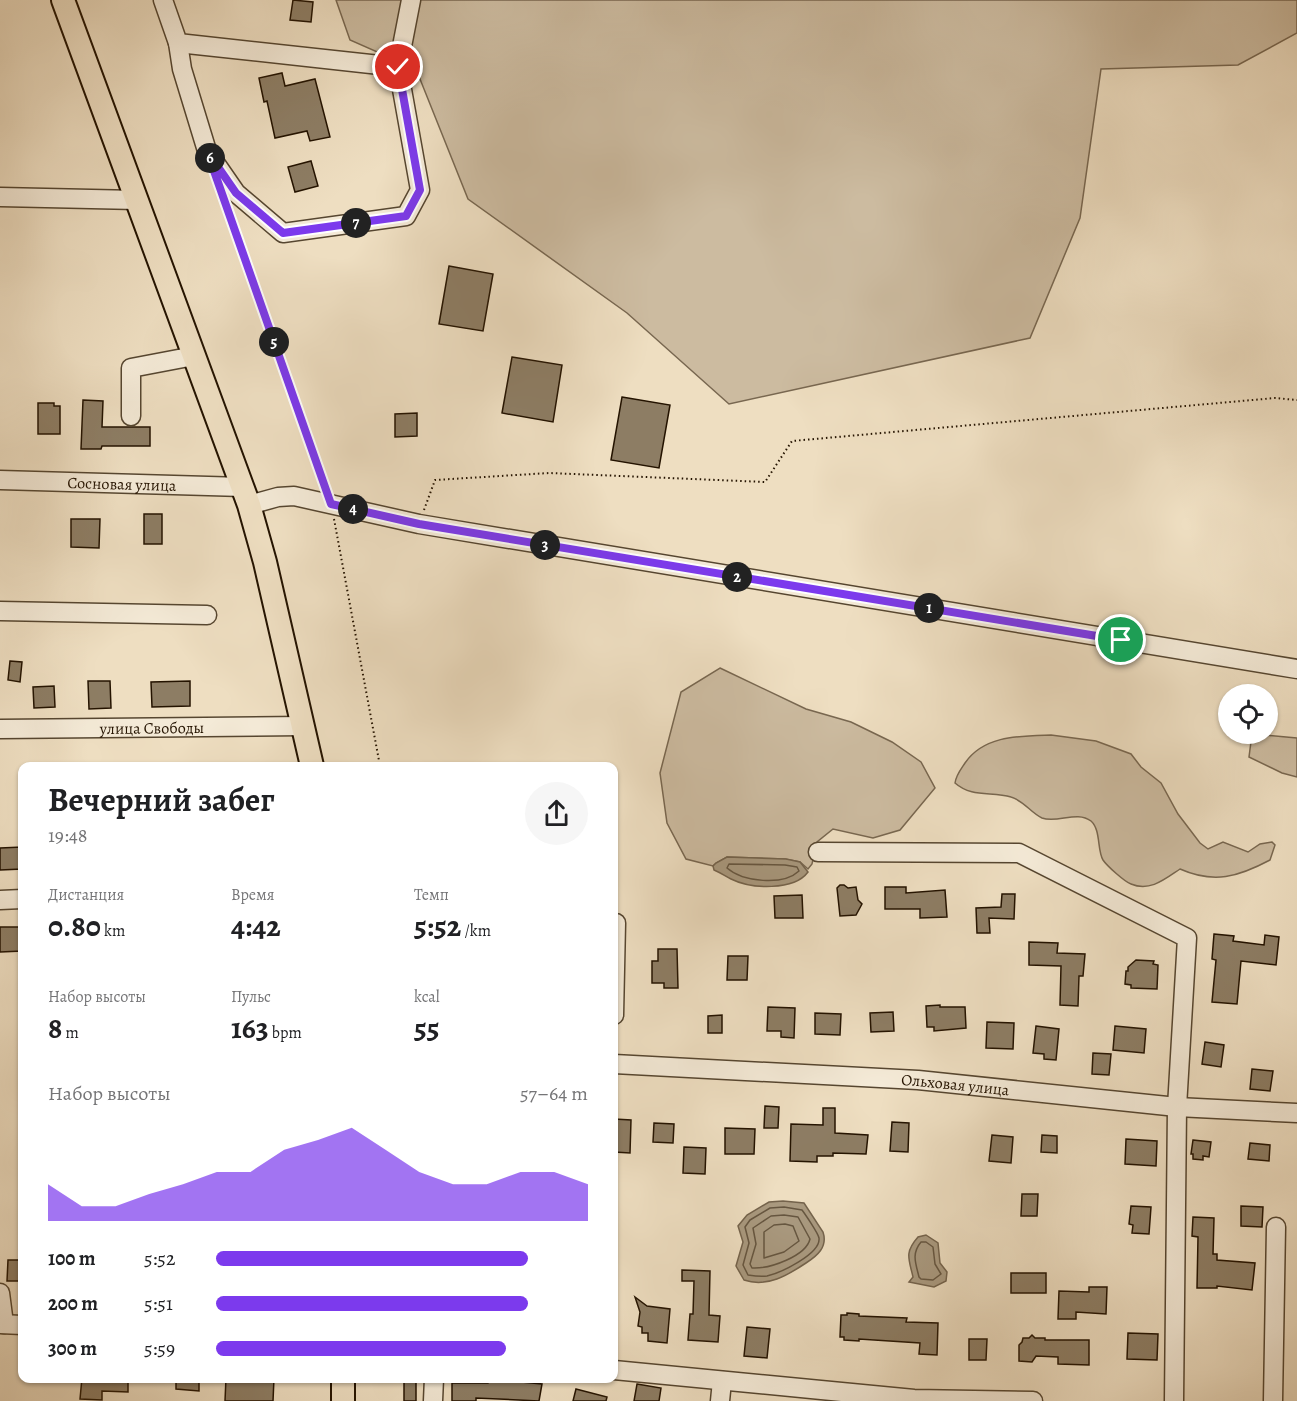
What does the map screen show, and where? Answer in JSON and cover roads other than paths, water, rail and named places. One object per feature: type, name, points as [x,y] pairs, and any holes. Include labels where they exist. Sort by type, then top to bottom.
[{"type":"main road","points":[[63,0],[246,496],[265,562],[311,762]]},
{"type":"main road","points":[[343,1383],[344,1401]]},
{"type":"street","points":[[163,0],[207,151],[236,193],[283,233],[406,216],[420,190],[398,67],[411,0]]},
{"type":"street","points":[[177,43],[398,67]]},
{"type":"street","points":[[0,197],[137,200]]},
{"type":"street","points":[[131,416],[131,368],[194,356]]},
{"type":"street","name":"Сосновая улица","points":[[0,480],[246,496],[294,496],[419,524],[1297,669]]},
{"type":"street","points":[[0,611],[207,615]]},
{"type":"street","name":"улица Свободы","points":[[0,729],[304,726]]},
{"type":"street","points":[[818,852],[1019,854],[1187,938],[1176,1107],[1174,1401]]},
{"type":"street","points":[[0,900],[18,899]]},
{"type":"street","name":"Ольховая улица","points":[[618,1064],[918,1080],[1176,1107],[1297,1113]]},
{"type":"street","points":[[1273,1401],[1276,1227]]},
{"type":"street","points":[[0,1293],[2,1324],[18,1325]]},
{"type":"street","points":[[618,1370],[914,1399],[1033,1401]]},
{"type":"street","points":[[720,1401],[722,1381]]},
{"type":"street","points":[[433,1401],[434,1383]]},
{"type":"water","points":[[727,857],[786,859],[800,862],[808,872],[793,883],[772,886],[750,885],[714,870],[713,866],[716,863]]},
{"type":"water","points":[[769,1202],[804,1203],[823,1232],[823,1247],[814,1257],[785,1276],[761,1282],[744,1280],[736,1266],[743,1242],[738,1226],[747,1215]]},
{"type":"water","points":[[926,1235],[938,1243],[940,1263],[947,1272],[946,1281],[934,1287],[909,1282],[913,1277],[909,1252],[918,1237]]}]
